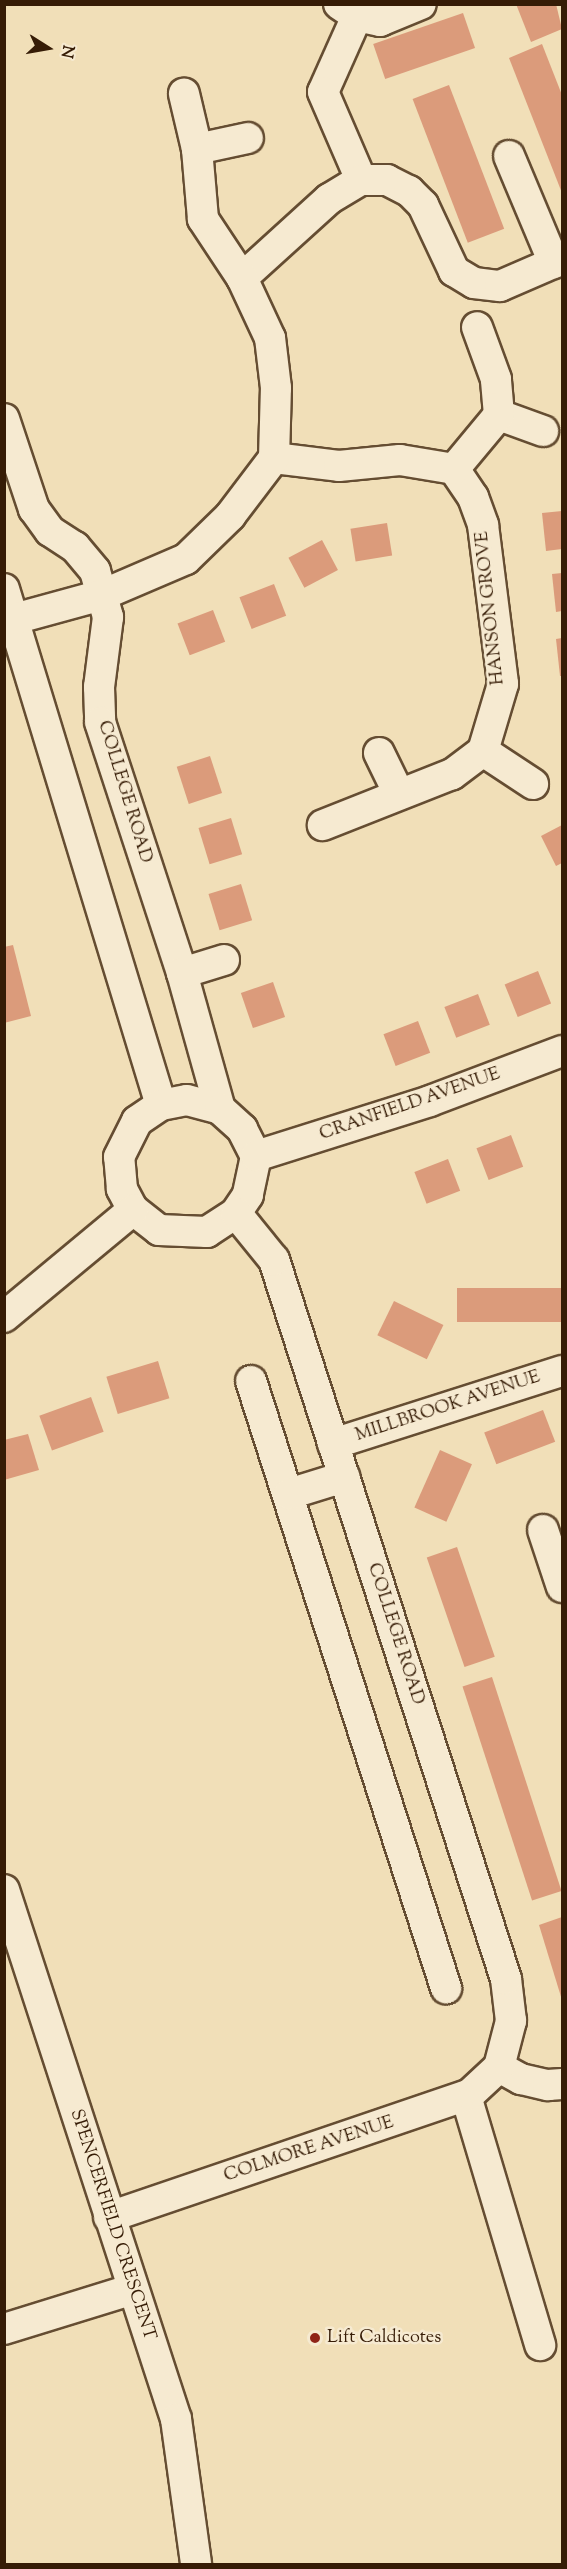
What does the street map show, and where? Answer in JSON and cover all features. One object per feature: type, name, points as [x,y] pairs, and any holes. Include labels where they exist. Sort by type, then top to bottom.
[{"type":"street","points":[[361,180],[323,92],[348,10],[380,21],[421,4]]},
{"type":"street","points":[[14,619],[102,595],[186,559],[230,516],[274,458],[276,388],[270,338],[242,278],[203,219],[197,149],[184,94]]},
{"type":"street","points":[[197,149],[248,138]]},
{"type":"street","points":[[242,278],[329,199],[361,180],[387,180],[409,191],[423,205],[454,271],[474,283],[500,286],[558,261],[509,156]]},
{"type":"street","points":[[274,458],[339,466],[400,460],[454,469],[499,415],[496,379],[477,327]]},
{"type":"street","points":[[499,415],[543,431]]},
{"type":"street","name":"COLLEGE ROAD","points":[[4,419],[34,509],[50,531],[75,547],[94,571],[102,595],[108,617],[107,652],[99,687],[100,722],[182,973],[214,1080],[220,1109]]},
{"type":"street","name":"HANSON GROVE","points":[[454,469],[473,497],[483,525],[503,684],[483,751]]},
{"type":"street","points":[[4,589],[161,1105]]},
{"type":"street","points":[[323,825],[452,774],[483,751],[533,784]]},
{"type":"street","points":[[379,753],[399,794]]},
{"type":"street","points":[[182,973],[224,960]]},
{"type":"street","name":"CRANFIELD AVENUE","points":[[256,1156],[430,1101],[562,1051]]},
{"type":"street","points":[[187,1100],[220,1109],[242,1129],[256,1156],[248,1195],[237,1213],[207,1232],[159,1230],[133,1210],[122,1189],[119,1157],[137,1121],[161,1105],[187,1100]]},
{"type":"street","points":[[4,1317],[133,1210]]},
{"type":"street","name":"COLLEGE ROAD","points":[[237,1213],[274,1260],[506,1979],[511,2020],[499,2067]]},
{"type":"street","name":"MILLBROOK AVENUE","points":[[333,1444],[562,1371]]},
{"type":"street","points":[[251,1381],[446,1988]]},
{"type":"street","points":[[289,1494],[344,1477]]},
{"type":"street","points":[[543,1530],[562,1587]]},
{"type":"street","name":"SPENCERFIELD CRESCENT","points":[[4,1890],[176,2420],[196,2565]]},
{"type":"street","points":[[499,2067],[521,2079],[548,2085],[562,2084]]},
{"type":"street","name":"COLMORE AVENUE","points":[[109,2217],[466,2096],[499,2067]]},
{"type":"street","points":[[466,2096],[540,2345]]},
{"type":"street","points":[[4,2329],[133,2289]]},
{"type":"building","points":[[516,4],[556,4],[562,29],[531,42]]},
{"type":"building","points":[[463,13],[475,48],[385,79],[373,44]]},
{"type":"building","points":[[542,44],[562,95],[562,193],[509,58]]},
{"type":"building","points":[[449,85],[504,229],[468,243],[413,99]]},
{"type":"building","points":[[562,511],[562,549],[546,551],[542,513]]},
{"type":"building","points":[[387,523],[392,556],[356,561],[350,529]]},
{"type":"building","points":[[322,540],[338,570],[304,588],[288,558]]},
{"type":"building","points":[[562,573],[562,611],[556,612],[552,574]]},
{"type":"building","points":[[274,584],[286,616],[252,629],[239,597]]},
{"type":"building","points":[[213,610],[225,642],[190,655],[178,624]]},
{"type":"building","points":[[562,638],[562,676],[560,676],[556,639]]},
{"type":"building","points":[[210,756],[222,793],[189,804],[177,767]]},
{"type":"building","points":[[231,818],[242,854],[210,864],[198,828]]},
{"type":"building","points":[[562,825],[562,863],[556,866],[541,836]]},
{"type":"building","points":[[241,884],[252,920],[220,930],[208,894]]},
{"type":"building","points":[[13,945],[31,1016],[4,1023],[4,947]]},
{"type":"building","points":[[538,971],[551,1003],[518,1017],[505,984]]},
{"type":"building","points":[[273,982],[285,1017],[253,1028],[241,993]]},
{"type":"building","points":[[478,994],[490,1025],[456,1038],[444,1007]]},
{"type":"building","points":[[418,1021],[430,1053],[396,1066],[383,1034]]},
{"type":"building","points":[[511,1135],[523,1167],[489,1180],[476,1148]]},
{"type":"building","points":[[448,1159],[460,1191],[427,1204],[414,1172]]},
{"type":"building","points":[[457,1288],[562,1288],[562,1322],[457,1322]]},
{"type":"building","points":[[394,1301],[443,1325],[427,1359],[377,1335]]},
{"type":"building","points":[[158,1361],[169,1398],[118,1414],[106,1377]]},
{"type":"building","points":[[91,1397],[104,1432],[52,1451],[39,1416]]},
{"type":"building","points":[[543,1410],[555,1442],[496,1464],[484,1433]]},
{"type":"building","points":[[28,1434],[39,1470],[4,1480],[4,1440]]},
{"type":"building","points":[[440,1450],[472,1464],[446,1522],[414,1508]]},
{"type":"building","points":[[457,1547],[495,1657],[465,1667],[427,1557]]},
{"type":"building","points":[[492,1677],[562,1891],[532,1901],[463,1687]]},
{"type":"building","points":[[562,1917],[562,2000],[539,1925]]},
{"type":"place","name":"Lift Caldicotes","points":[[315,2338]]}]
